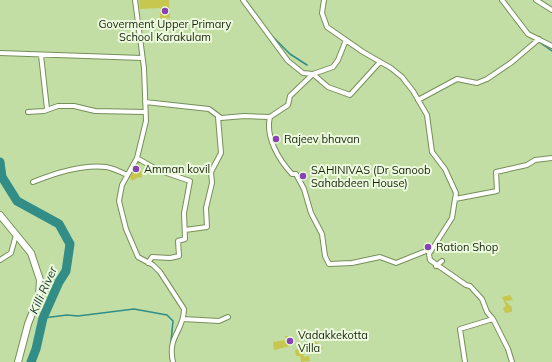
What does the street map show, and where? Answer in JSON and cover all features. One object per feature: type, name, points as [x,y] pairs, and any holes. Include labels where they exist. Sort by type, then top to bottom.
[{"type":"main road","points":[[0,215],[31,254],[38,272],[40,287],[39,296],[28,324],[18,362]]},
{"type":"street","points":[[135,0],[142,58],[146,112],[144,134],[137,158],[122,185],[120,201],[134,251],[138,258],[160,272],[168,282],[184,309],[183,319],[171,344],[173,362]]},
{"type":"street","points":[[243,0],[292,66],[303,74],[313,74],[333,67],[338,60],[346,40]]},
{"type":"street","points":[[324,0],[322,13],[327,27],[391,68],[402,77],[427,115],[432,152],[453,184],[456,193],[452,218],[429,254],[430,260],[436,266],[470,286],[482,299],[487,312],[493,319],[508,349],[512,362]]},
{"type":"street","points":[[502,0],[528,34],[552,46]]},
{"type":"street","points":[[536,0],[552,10]]},
{"type":"street","points":[[418,100],[457,79],[477,83],[487,79],[512,62],[539,40]]},
{"type":"street","points":[[0,53],[142,58]]},
{"type":"street","points":[[41,55],[47,109]]},
{"type":"street","points":[[313,74],[328,87],[350,95],[380,62]]},
{"type":"street","points":[[145,102],[209,109],[218,117],[270,117],[288,105],[290,96],[313,74]]},
{"type":"street","points":[[28,112],[58,106],[74,106],[95,112],[146,112]]},
{"type":"street","points":[[185,230],[206,227],[206,208],[212,183],[211,172],[221,153],[218,117]]},
{"type":"street","points":[[270,117],[269,127],[274,146],[286,167],[292,174],[296,174],[302,184],[311,213],[322,234],[327,263],[331,265],[340,265],[380,257],[396,263],[420,253],[432,251]]},
{"type":"street","points":[[137,158],[158,170],[190,181],[184,213],[185,239],[178,241],[179,256],[170,258],[152,257],[148,263]]},
{"type":"street","points":[[455,199],[497,191],[496,172],[527,165],[535,160],[552,158]]},
{"type":"street","points":[[33,182],[52,174],[86,168],[107,167],[127,175]]},
{"type":"street","points":[[0,260],[10,253],[16,235]]},
{"type":"street","points":[[436,266],[442,261]]},
{"type":"street","points":[[183,319],[219,321],[228,317]]},
{"type":"street","points":[[465,362],[460,329],[493,319]]},
{"type":"building","name":"Goverment Upper Primary School Karakulam","points":[[139,0],[169,0],[170,18],[160,19],[160,8],[140,9]]},
{"type":"building","name":"Amman kovil","points":[[138,163],[140,165],[142,177],[132,181],[130,177]]},
{"type":"building","points":[[510,295],[513,300],[505,301],[512,307],[512,312],[505,313],[503,308],[506,306],[502,297]]},
{"type":"building","points":[[285,336],[290,336],[290,346],[274,350],[273,342],[286,340]]},
{"type":"building","points":[[311,341],[313,343],[315,341],[323,348],[318,355],[307,347]]},
{"type":"building","points":[[302,348],[304,357],[309,356],[310,361],[301,362],[300,356],[296,356],[295,350]]},
{"type":"waterway","points":[[514,19],[524,32]]},
{"type":"waterway","points":[[271,35],[290,54],[307,65]]},
{"type":"waterway","points":[[539,42],[552,51]]},
{"type":"waterway","name":"Killi River","points":[[0,162],[2,177],[17,201],[59,224],[70,244],[66,271],[59,282],[43,318],[36,349],[31,362]]},
{"type":"waterway","points":[[43,318],[67,315],[78,316],[134,309],[167,315],[173,321],[170,352]]},
{"type":"place","name":"Goverment Upper Primary School Karakulam","points":[[165,11]]},
{"type":"place","name":"Rajeev bhavan","points":[[276,139]]},
{"type":"place","name":"Amman kovil","points":[[136,169]]},
{"type":"place","name":"SAHINIVAS (Dr Sanoob Sahabdeen House)","points":[[303,176]]},
{"type":"place","name":"Ration Shop","points":[[428,247]]},
{"type":"place","name":"Vadakkekotta Villa","points":[[290,341]]}]
